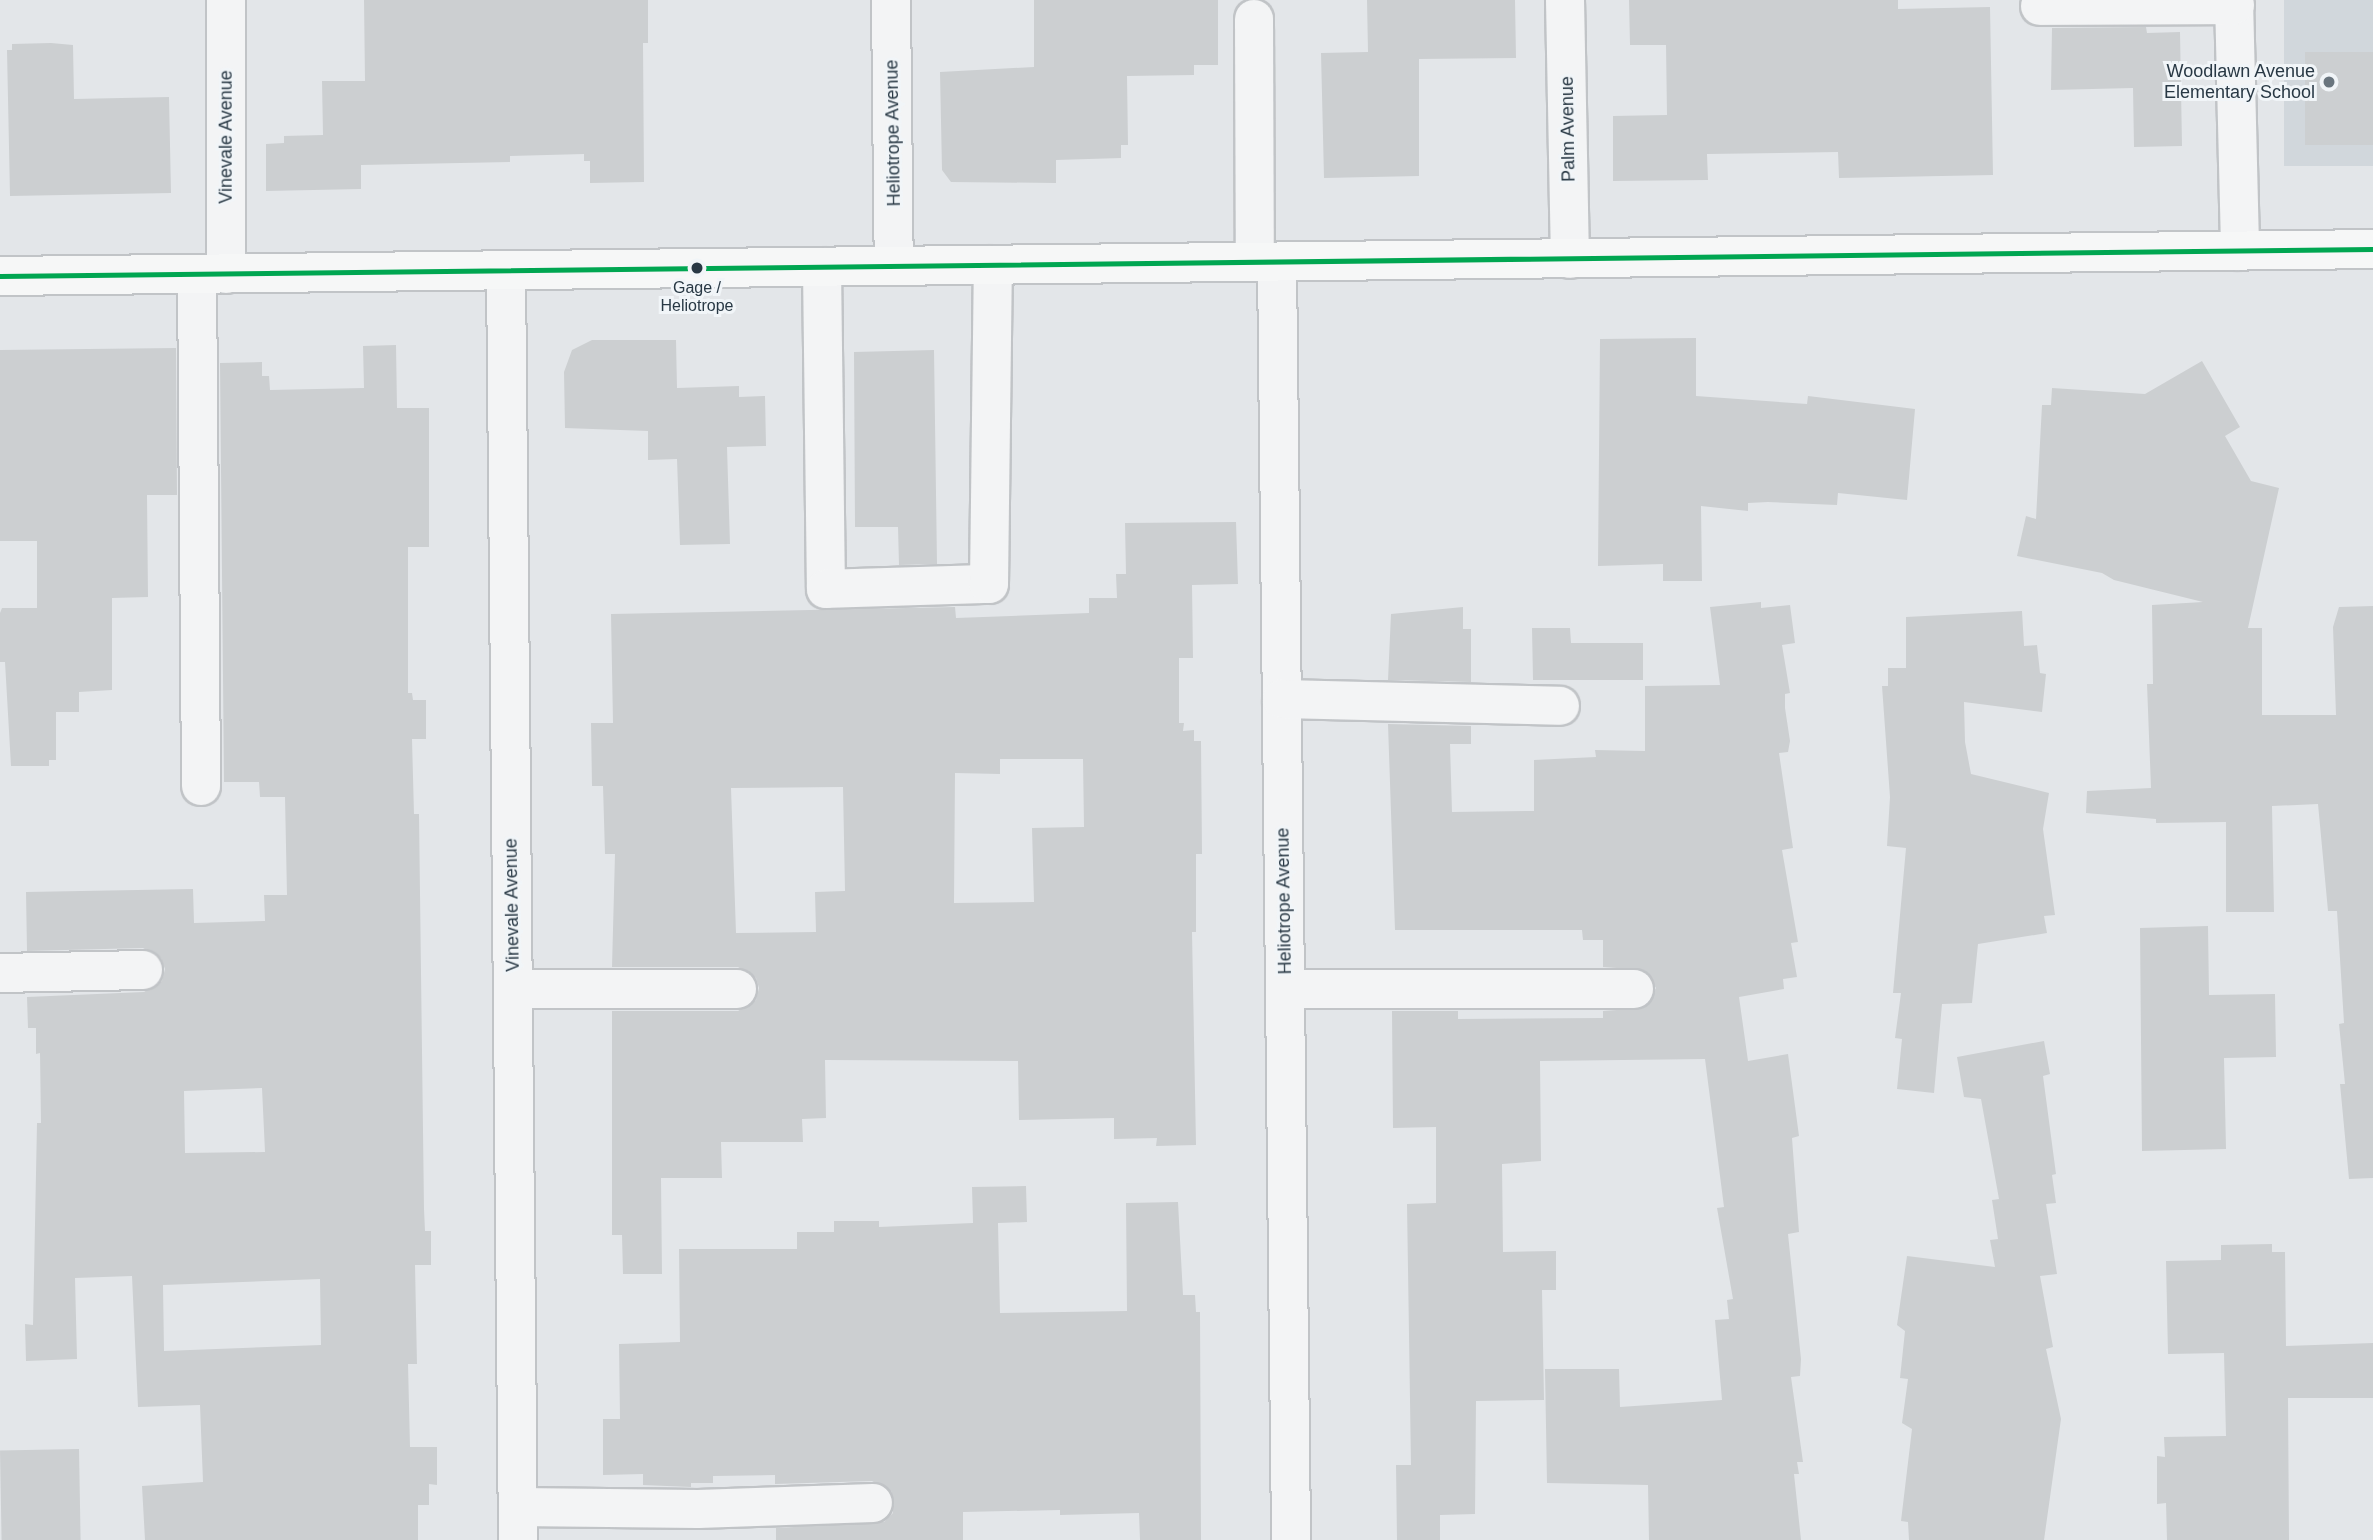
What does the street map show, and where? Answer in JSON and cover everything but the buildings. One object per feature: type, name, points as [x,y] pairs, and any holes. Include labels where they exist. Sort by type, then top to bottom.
[{"type":"main road","points":[[0,276],[2373,249]]},
{"type":"street","name":"Vinevale Avenue","points":[[201,786],[212,274],[226,0]]},
{"type":"street","name":"Heliotrope Avenue","points":[[891,0],[894,266]]},
{"type":"street","name":"Palm Avenue","points":[[1565,0],[1570,259]]},
{"type":"street","points":[[2040,6],[2234,2],[2240,251]]},
{"type":"street","name":"Heliotrope Avenue","points":[[1254,19],[1282,699],[1291,1540]]},
{"type":"street","points":[[822,267],[826,589],[989,584],[993,265]]},
{"type":"street","name":"Vinevale Avenue","points":[[506,270],[518,1524]]},
{"type":"street","points":[[1282,699],[1560,706]]},
{"type":"street","points":[[0,973],[143,970]]},
{"type":"street","points":[[513,989],[737,989]]},
{"type":"street","points":[[1285,989],[1634,989]]},
{"type":"street","points":[[518,1524],[698,1509],[873,1503]]},
{"type":"shaded area","name":"Woodlawn Avenue Elementary School","points":[[2284,0],[2373,0],[2373,166],[2284,166]]},
{"type":"transit line","points":[[0,276],[2373,249]]},
{"type":"place","name":"Woodlawn Avenue Elementary School","points":[[2329,82]]},
{"type":"place","name":"Gage / Heliotrope","points":[[697,268]]}]
